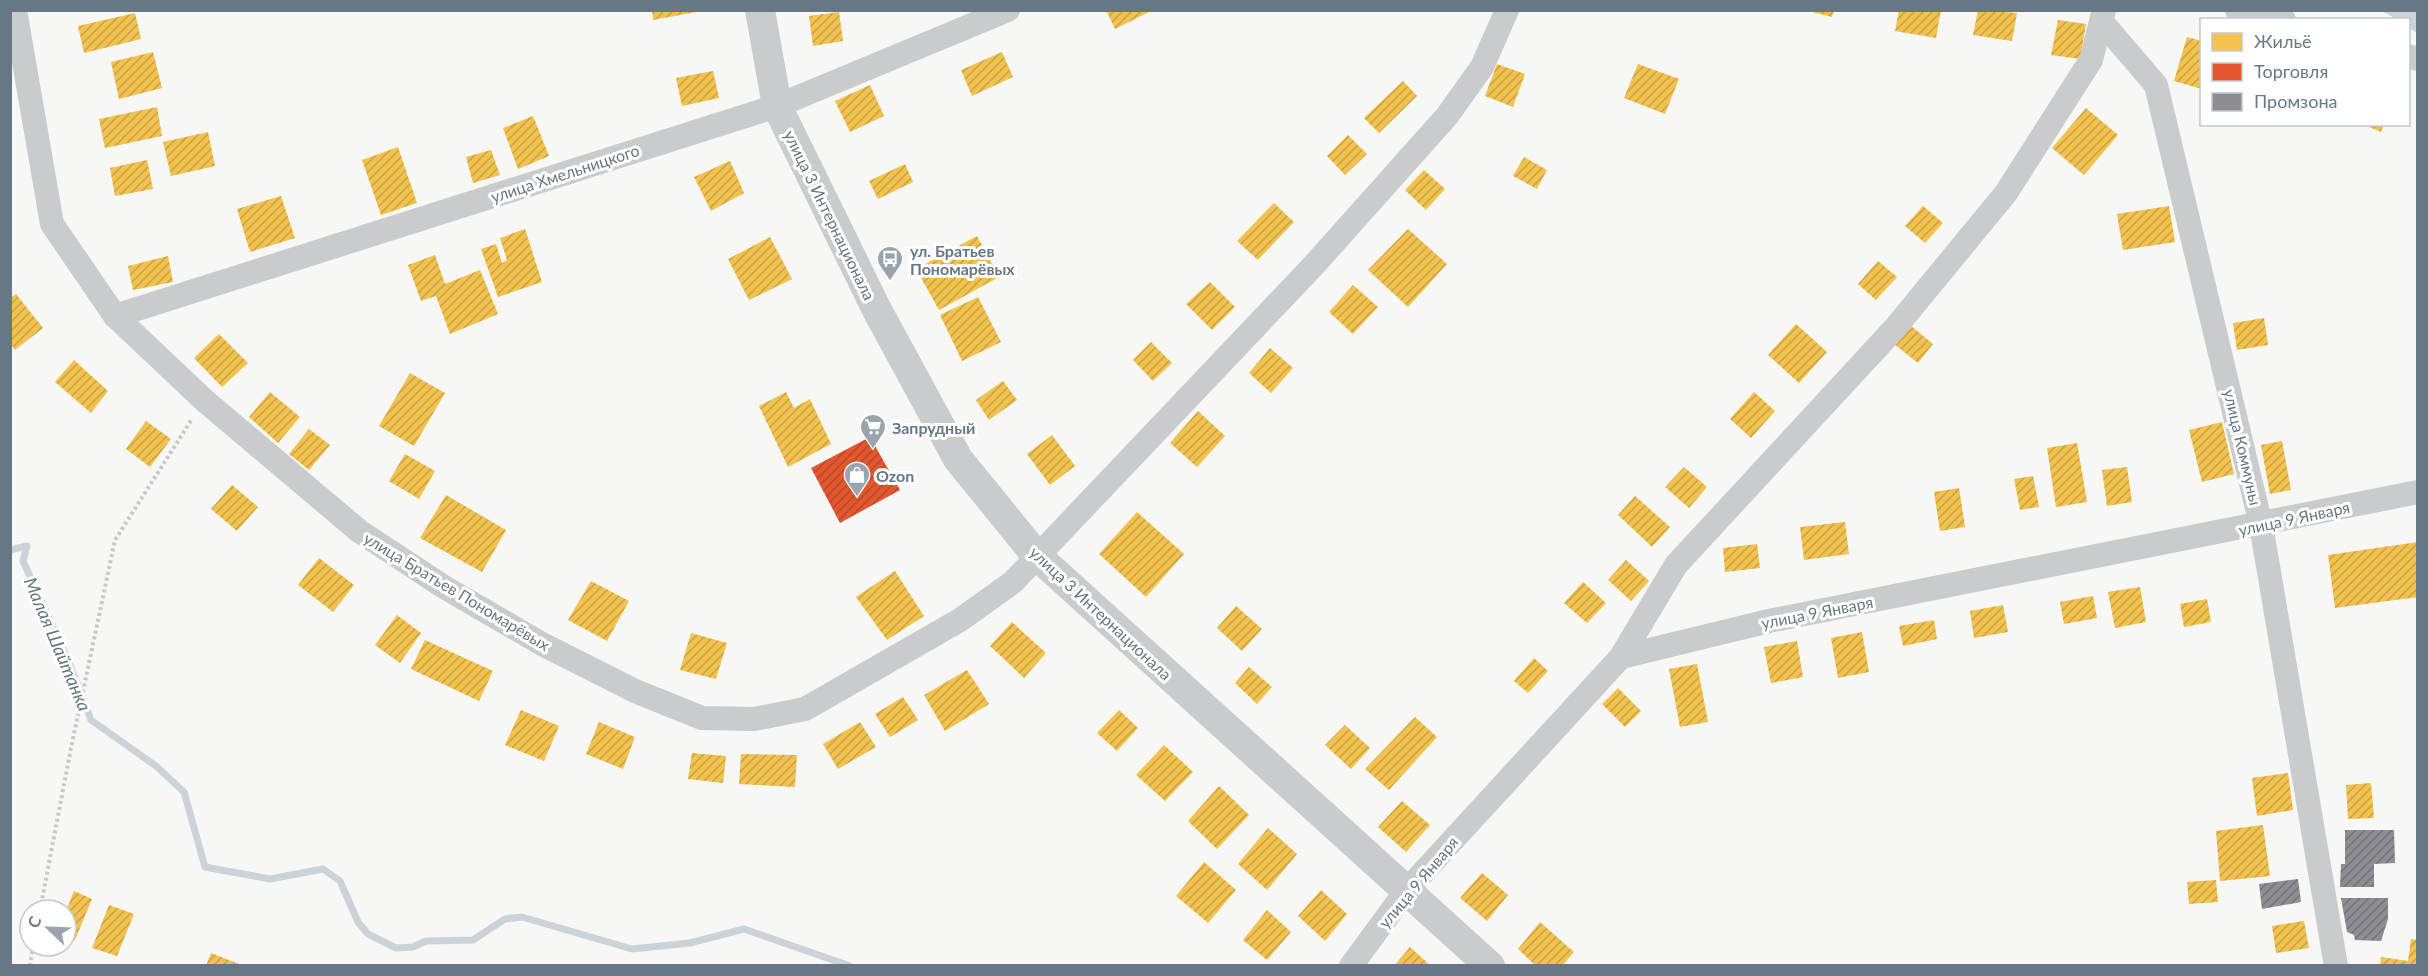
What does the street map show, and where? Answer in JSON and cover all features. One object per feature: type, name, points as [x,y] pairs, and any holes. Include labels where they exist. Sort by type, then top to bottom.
[{"type":"street","name":"улица Братьев Пономарёвых","points":[[15,10],[52,224],[115,316],[204,400],[359,531],[444,587],[553,649],[635,691],[702,718],[754,719],[805,709],[960,620],[1013,582],[1036,555],[1314,265],[1447,116],[1482,67],[1507,10]]},
{"type":"street","name":"улица 3 Интернационала","points":[[760,10],[777,106],[877,310],[958,459],[1036,555],[1490,966]]},
{"type":"street","name":"улица Хмельницкого","points":[[115,316],[777,106],[1008,10]]},
{"type":"street","points":[[2237,10],[2275,18]]},
{"type":"street","points":[[1621,657],[1676,565],[1895,328],[2006,193],[2091,60],[2103,16]]},
{"type":"street","name":"улица Коммуны","points":[[2103,16],[2156,86],[2261,525],[2336,966]]},
{"type":"street","name":"улица 9 Января","points":[[1351,966],[1406,891],[1621,657],[1769,621],[2418,492]]},
{"type":"path","points":[[42,898],[115,540],[204,400]]},
{"type":"shaded area","points":[[2382,11],[2417,11],[2417,33],[2410,29],[2410,18],[2394,18]]},
{"type":"building: Жильё","points":[[652,10],[696,10],[696,12],[653,20]]},
{"type":"building: Жильё","points":[[1106,10],[1153,10],[1115,29]]},
{"type":"building: Жильё","points":[[1805,10],[1834,10],[1832,17]]},
{"type":"building: Жильё","points":[[1899,10],[1941,10],[1936,38],[1895,31]]},
{"type":"building: Жильё","points":[[1978,10],[2017,13],[2012,41],[1973,35]]},
{"type":"building: Жильё","points":[[839,12],[843,41],[813,46],[809,16]]},
{"type":"building: Жильё","points":[[135,13],[141,39],[84,53],[78,26]]},
{"type":"building: Жильё","points":[[2058,20],[2086,24],[2080,59],[2051,55]]},
{"type":"building: Жильё","points":[[2187,37],[2200,40],[2200,88],[2174,81]]},
{"type":"building: Жильё","points":[[153,52],[162,88],[119,99],[111,62]]},
{"type":"building: Жильё","points":[[1002,52],[1013,77],[972,96],[961,70]]},
{"type":"building: Жильё","points":[[1497,64],[1525,74],[1513,107],[1485,96]]},
{"type":"building: Жильё","points":[[1638,64],[1679,79],[1665,114],[1624,98]]},
{"type":"building: Жильё","points":[[713,71],[719,98],[682,106],[676,78]]},
{"type":"building: Жильё","points":[[1403,81],[1417,96],[1379,133],[1364,118]]},
{"type":"building: Жильё","points":[[870,85],[884,116],[850,132],[835,101]]},
{"type":"building: Жильё","points":[[157,107],[162,136],[105,148],[99,119]]},
{"type":"building: Жильё","points":[[2086,108],[2118,135],[2084,175],[2052,148]]},
{"type":"building: Жильё","points":[[533,116],[549,156],[518,169],[503,128]]},
{"type":"building: Жильё","points":[[2367,126],[2383,126],[2381,132]]},
{"type":"building: Жильё","points":[[208,132],[215,166],[171,176],[163,142]]},
{"type":"building: Жильё","points":[[1348,135],[1367,154],[1345,175],[1327,156]]},
{"type":"building: Жильё","points":[[398,147],[417,203],[381,215],[362,160]]},
{"type":"building: Жильё","points":[[491,150],[500,175],[473,183],[466,157]]},
{"type":"building: Жильё","points":[[1524,157],[1547,170],[1537,189],[1513,176]]},
{"type":"building: Жильё","points":[[147,160],[153,189],[115,196],[110,168]]},
{"type":"building: Жильё","points":[[730,161],[744,193],[711,211],[694,177]]},
{"type":"building: Жильё","points":[[905,164],[913,182],[878,199],[869,181]]},
{"type":"building: Жильё","points":[[1424,170],[1445,189],[1426,210],[1405,190]]},
{"type":"building: Жильё","points":[[281,196],[295,238],[250,252],[237,209]]},
{"type":"building: Жильё","points":[[1274,203],[1294,222],[1258,260],[1237,241]]},
{"type":"building: Жильё","points":[[1923,206],[1943,223],[1925,243],[1905,226]]},
{"type":"building: Жильё","points":[[2169,206],[2175,242],[2123,250],[2117,214]]},
{"type":"building: Жильё","points":[[525,229],[542,282],[498,297],[481,249],[496,244],[502,263],[507,260],[500,238]]},
{"type":"building: Жильё","points":[[1408,229],[1447,264],[1408,307],[1368,270]]},
{"type":"building: Жильё","points":[[977,236],[999,277],[939,310],[916,269]]},
{"type":"building: Жильё","points":[[770,237],[792,279],[749,300],[728,259]]},
{"type":"building: Жильё","points":[[435,255],[445,284],[480,270],[498,314],[450,334],[436,296],[421,301],[408,265]]},
{"type":"building: Жильё","points":[[168,256],[173,282],[133,290],[128,266]]},
{"type":"building: Жильё","points":[[1878,261],[1897,277],[1876,300],[1858,284]]},
{"type":"building: Жильё","points":[[1210,282],[1235,307],[1212,330],[1186,304]]},
{"type":"building: Жильё","points":[[1353,285],[1378,307],[1353,334],[1329,312]]},
{"type":"building: Жильё","points":[[16,294],[43,328],[15,350],[10,343],[10,298]]},
{"type":"building: Жильё","points":[[978,297],[1001,342],[962,361],[940,315]]},
{"type":"building: Жильё","points":[[2264,318],[2268,345],[2237,350],[2233,323]]},
{"type":"building: Жильё","points":[[1796,324],[1827,352],[1799,383],[1768,355]]},
{"type":"building: Жильё","points":[[1910,325],[1933,344],[1918,363],[1894,344]]},
{"type":"building: Жильё","points":[[219,334],[248,363],[222,387],[194,358]]},
{"type":"building: Жильё","points":[[1151,342],[1172,363],[1153,381],[1133,360]]},
{"type":"building: Жильё","points":[[1270,348],[1293,368],[1271,393],[1249,373]]},
{"type":"building: Жильё","points":[[74,360],[108,391],[91,413],[55,382]]},
{"type":"building: Жильё","points":[[410,373],[445,393],[414,446],[379,426]]},
{"type":"building: Жильё","points":[[1003,381],[1017,400],[989,420],[976,400]]},
{"type":"building: Жильё","points":[[270,392],[300,417],[278,443],[249,417]]},
{"type":"building: Жильё","points":[[786,392],[794,408],[810,399],[831,444],[788,467],[759,406]]},
{"type":"building: Жильё","points":[[1754,392],[1775,411],[1751,438],[1730,419]]},
{"type":"building: Жильё","points":[[1198,411],[1225,436],[1197,467],[1170,443]]},
{"type":"building: Жильё","points":[[146,421],[171,439],[150,467],[126,449]]},
{"type":"building: Жильё","points":[[2222,422],[2234,474],[2202,482],[2189,430]]},
{"type":"building: Жильё","points":[[309,429],[330,445],[309,470],[289,454]]},
{"type":"building: Жильё","points":[[1052,435],[1075,466],[1050,485],[1027,454]]},
{"type":"building: Жильё","points":[[2282,441],[2291,490],[2270,494],[2261,445]]},
{"type":"building: Жильё","points":[[2077,443],[2087,502],[2056,507],[2047,448]]},
{"type":"building: Жильё","points":[[405,454],[435,471],[419,499],[389,481]]},
{"type":"building: Жильё","points":[[1684,467],[1707,487],[1689,508],[1665,487]]},
{"type":"building: Жильё","points":[[2127,467],[2132,502],[2107,506],[2102,470]]},
{"type":"building: Жильё","points":[[2033,476],[2039,507],[2020,510],[2014,479]]},
{"type":"building: Жильё","points":[[232,485],[258,507],[237,531],[211,509]]},
{"type":"building: Жильё","points":[[1959,488],[1965,527],[1940,531],[1934,492]]},
{"type":"building: Жильё","points":[[446,495],[506,530],[482,572],[420,538]]},
{"type":"building: Жильё","points":[[1635,496],[1670,527],[1652,547],[1618,515]]},
{"type":"building: Жильё","points":[[1137,512],[1184,554],[1146,597],[1099,554]]},
{"type":"building: Жильё","points":[[1845,522],[1849,554],[1804,560],[1800,527]]},
{"type":"building: Жильё","points":[[2418,542],[2418,597],[2335,608],[2328,555]]},
{"type":"building: Жильё","points":[[1757,544],[1760,568],[1725,572],[1723,548]]},
{"type":"building: Жильё","points":[[319,558],[354,585],[333,612],[298,585]]},
{"type":"building: Жильё","points":[[1626,560],[1649,581],[1631,601],[1608,580]]},
{"type":"building: Жильё","points":[[895,571],[924,616],[887,640],[856,597]]},
{"type":"building: Жильё","points":[[591,581],[629,601],[607,641],[568,620]]},
{"type":"building: Жильё","points":[[1583,582],[1606,603],[1587,623],[1564,603]]},
{"type":"building: Жильё","points":[[2140,587],[2146,622],[2115,628],[2108,592]]},
{"type":"building: Жильё","points":[[2093,596],[2097,618],[2064,624],[2060,602]]},
{"type":"building: Жильё","points":[[2207,599],[2211,622],[2184,627],[2180,604]]},
{"type":"building: Жильё","points":[[2003,605],[2008,632],[1974,638],[1970,611]]},
{"type":"building: Жильё","points":[[1236,606],[1262,629],[1242,651],[1217,628]]},
{"type":"building: Жильё","points":[[397,615],[421,633],[400,663],[375,645]]},
{"type":"building: Жильё","points":[[1934,620],[1937,639],[1903,646],[1899,626]]},
{"type":"building: Жильё","points":[[1012,622],[1046,653],[1024,678],[990,646]]},
{"type":"building: Жильё","points":[[1862,632],[1869,672],[1838,678],[1831,638]]},
{"type":"building: Жильё","points":[[691,633],[727,643],[716,679],[680,670]]},
{"type":"building: Жильё","points":[[425,640],[493,671],[479,701],[411,669]]},
{"type":"building: Жильё","points":[[1797,641],[1803,677],[1771,683],[1764,647]]},
{"type":"building: Жильё","points":[[1534,658],[1548,671],[1528,693],[1514,681]]},
{"type":"building: Жильё","points":[[1697,664],[1708,722],[1680,727],[1669,669]]},
{"type":"building: Жильё","points":[[1249,667],[1272,687],[1257,704],[1235,683]]},
{"type":"building: Жильё","points":[[967,670],[989,704],[945,731],[924,695]]},
{"type":"building: Жильё","points":[[1618,688],[1641,711],[1625,727],[1602,704]]},
{"type":"building: Жильё","points":[[903,697],[918,720],[890,737],[875,714]]},
{"type":"building: Жильё","points":[[521,710],[559,726],[544,761],[505,745]]},
{"type":"building: Жильё","points":[[1119,710],[1138,728],[1117,751],[1097,733]]},
{"type":"building: Жильё","points":[[1415,717],[1437,737],[1389,790],[1365,769]]},
{"type":"building: Жильё","points":[[599,722],[635,737],[623,769],[586,754]]},
{"type":"building: Жильё","points":[[860,722],[876,747],[838,769],[823,744]]},
{"type":"building: Жильё","points":[[1345,725],[1370,748],[1351,769],[1325,745]]},
{"type":"building: Жильё","points":[[1164,745],[1193,772],[1165,801],[1136,775]]},
{"type":"building: Жильё","points":[[692,753],[726,756],[723,783],[688,779]]},
{"type":"building: Жильё","points":[[741,754],[797,755],[795,787],[739,784]]},
{"type":"building: Жильё","points":[[2288,773],[2293,810],[2257,816],[2252,778]]},
{"type":"building: Жильё","points":[[2371,783],[2374,818],[2348,819],[2346,785]]},
{"type":"building: Жильё","points":[[1219,786],[1249,815],[1217,849],[1188,821]]},
{"type":"building: Жильё","points":[[1402,801],[1430,825],[1406,852],[1378,827]]},
{"type":"building: Жильё","points":[[2263,825],[2270,876],[2220,881],[2216,831]]},
{"type":"building: Жильё","points":[[1268,828],[1297,854],[1267,890],[1238,864]]},
{"type":"building: Жильё","points":[[1204,862],[1236,890],[1208,923],[1176,896]]},
{"type":"building: Жильё","points":[[1482,873],[1508,895],[1487,921],[1460,898]]},
{"type":"building: Жильё","points":[[2216,880],[2218,902],[2189,904],[2187,882]]},
{"type":"building: Жильё","points":[[1321,890],[1347,914],[1325,941],[1298,916]]},
{"type":"building: Жильё","points":[[74,891],[92,899],[78,933],[78,898],[71,898]]},
{"type":"building: Жильё","points":[[109,905],[134,914],[117,956],[92,948]]},
{"type":"building: Жильё","points":[[1267,910],[1291,932],[1267,960],[1243,940]]},
{"type":"building: Жильё","points":[[2304,921],[2309,948],[2276,953],[2272,926]]},
{"type":"building: Жильё","points":[[1540,922],[1574,952],[1562,966],[1536,966],[1518,949]]},
{"type":"building: Жильё","points":[[2411,939],[2418,940],[2418,966],[2380,966],[2381,957],[2408,961]]},
{"type":"building: Жильё","points":[[1410,947],[1431,966],[1394,966]]},
{"type":"building: Жильё","points":[[211,953],[242,965],[242,966],[206,966]]},
{"type":"building: Торговля","points":[[870,437],[900,490],[840,523],[811,468]]},
{"type":"building: Промзона","points":[[2345,830],[2394,830],[2395,863],[2374,864],[2374,887],[2340,887],[2341,864],[2345,864]]},
{"type":"building: Промзона","points":[[2298,879],[2301,902],[2262,909],[2259,884]]},
{"type":"building: Промзона","points":[[2341,898],[2388,898],[2388,919],[2381,941],[2355,940],[2354,935],[2347,932]]},
{"type":"waterway","name":"Малая Шайтанка","points":[[10,550],[27,546],[23,561],[68,660],[91,720],[156,766],[184,792],[205,867],[270,879],[323,869],[340,881],[358,922],[368,934],[396,948],[413,947],[426,941],[473,940],[505,919],[522,917],[632,949],[690,943],[744,929],[850,966]]},
{"type":"place","name":"ул. Братьев Пономарёвых","points":[[890,282]]},
{"type":"place","name":"Запрудный","points":[[873,450]]},
{"type":"place","name":"Ozon","points":[[857,498]]}]
